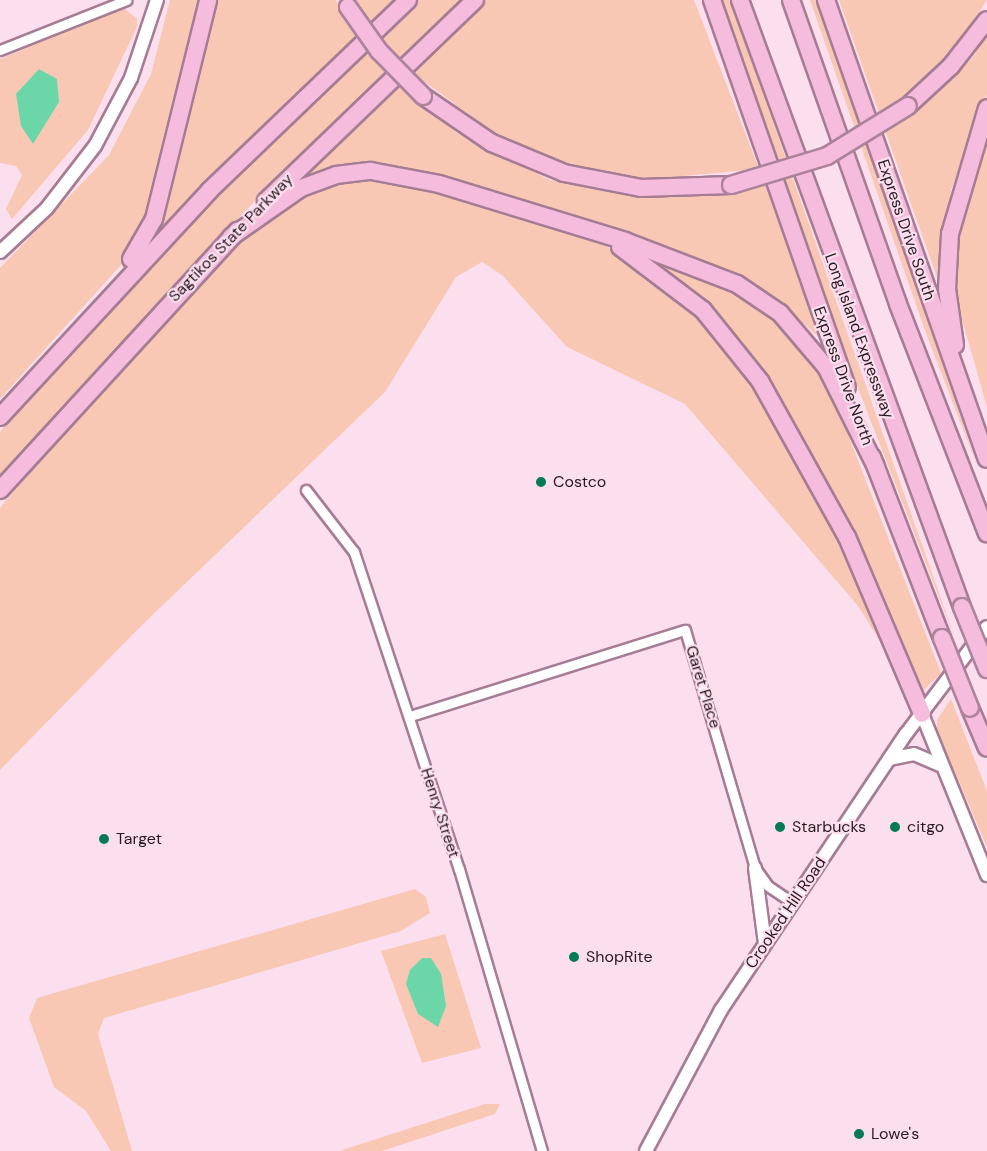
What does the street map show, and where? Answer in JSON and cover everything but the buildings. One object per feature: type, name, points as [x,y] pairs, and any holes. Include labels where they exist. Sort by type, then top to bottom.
[{"type":"highway","points":[[49,362],[89,304],[147,238],[208,0]]},
{"type":"highway","points":[[0,417],[49,362],[252,148],[408,0]]},
{"type":"highway","name":"Sagtikos State Parkway","points":[[0,490],[231,237],[475,0]]},
{"type":"highway","name":"Express Drive North","points":[[712,0],[876,467],[987,748]]},
{"type":"highway","name":"Long Island Expressway","points":[[740,0],[962,607],[987,669]]},
{"type":"highway","points":[[791,0],[902,315],[987,533]]},
{"type":"highway","name":"Express Drive South","points":[[826,0],[987,459]]},
{"type":"highway","points":[[346,3],[379,51],[423,96],[492,143],[564,173],[641,188],[731,185],[827,156],[908,106],[951,66],[987,20]]},
{"type":"highway","points":[[975,427],[954,345],[948,289],[953,214],[987,108]]},
{"type":"highway","points":[[970,159],[987,124]]},
{"type":"highway","points":[[231,237],[301,188],[359,171],[414,177],[585,228],[712,273],[780,313],[826,367],[876,467]]},
{"type":"highway","points":[[585,228],[673,283],[746,360],[834,510],[921,714]]},
{"type":"main road","points":[[0,252],[47,208],[95,146],[131,78],[157,0]]},
{"type":"main road","name":"Crooked Hill Road","points":[[646,1151],[699,1045],[889,759],[987,627]]},
{"type":"main road","points":[[921,714],[987,875]]},
{"type":"main road","points":[[889,759],[914,754],[942,766]]},
{"type":"main road","points":[[756,868],[765,944]]},
{"type":"street","points":[[0,50],[126,0]]},
{"type":"street","name":"Henry Street","points":[[306,490],[354,552],[410,716],[542,1151]]},
{"type":"street","name":"Garet Place","points":[[410,716],[685,630],[756,868],[768,886],[793,903]]},
{"type":"shaded area","points":[[170,0],[202,0],[145,226],[120,266],[0,399],[0,268],[109,155],[151,74]]},
{"type":"shaded area","points":[[214,0],[336,0],[341,8],[355,0],[393,0],[148,243]]},
{"type":"shaded area","points":[[417,0],[465,0],[268,187],[0,474],[0,432],[67,349],[212,196]]},
{"type":"shaded area","points":[[486,0],[694,0],[759,169],[650,179],[599,174],[505,141],[421,79],[409,92],[457,133],[550,180],[641,196],[766,185],[822,340],[777,300],[713,265],[619,231],[386,164],[352,164],[307,176]]},
{"type":"shaded area","points":[[722,0],[730,0],[956,641],[853,375]]},
{"type":"shaded area","points":[[810,0],[818,0],[978,468],[927,336]]},
{"type":"shaded area","points":[[839,0],[987,0],[957,45],[904,100],[915,113],[972,58],[987,36],[987,95],[951,190],[939,283]]},
{"type":"shaded area","points":[[124,8],[137,19],[137,27],[88,130],[12,219],[6,209],[22,175],[16,166],[0,163],[0,59]]},
{"type":"shaded area","points":[[39,69],[57,79],[59,102],[33,144],[21,126],[16,94]]},
{"type":"shaded area","points":[[987,127],[987,407],[957,302],[957,243],[971,166]]},
{"type":"shaded area","points":[[335,178],[385,178],[489,202],[592,238],[655,275],[721,337],[787,433],[849,552],[895,665],[858,606],[685,404],[567,347],[502,275],[482,262],[456,277],[385,392],[143,624],[0,770],[0,508],[81,411],[266,217]]},
{"type":"shaded area","points":[[669,262],[736,290],[780,321],[827,381],[941,673],[924,690],[834,492],[783,405],[750,354],[666,269]]},
{"type":"shaded area","points":[[951,699],[987,791],[987,847],[937,731],[937,720]]},
{"type":"shaded area","points":[[415,889],[426,897],[430,913],[401,931],[104,1018],[98,1034],[132,1151],[111,1151],[86,1111],[54,1087],[29,1018],[37,998]]},
{"type":"shaded area","points":[[445,934],[481,1048],[422,1063],[381,951]]},
{"type":"shaded area","points":[[422,958],[431,958],[441,974],[446,1006],[438,1027],[418,1014],[406,984],[410,970]]},
{"type":"shaded area","points":[[485,1104],[500,1104],[495,1114],[382,1151],[339,1151]]},
{"type":"place","name":"Costco","points":[[541,482]]},
{"type":"place","name":"Starbucks","points":[[780,827]]},
{"type":"place","name":"citgo","points":[[895,827]]},
{"type":"place","name":"Target","points":[[104,839]]},
{"type":"place","name":"ShopRite","points":[[574,957]]},
{"type":"place","name":"Lowe's","points":[[859,1134]]}]
